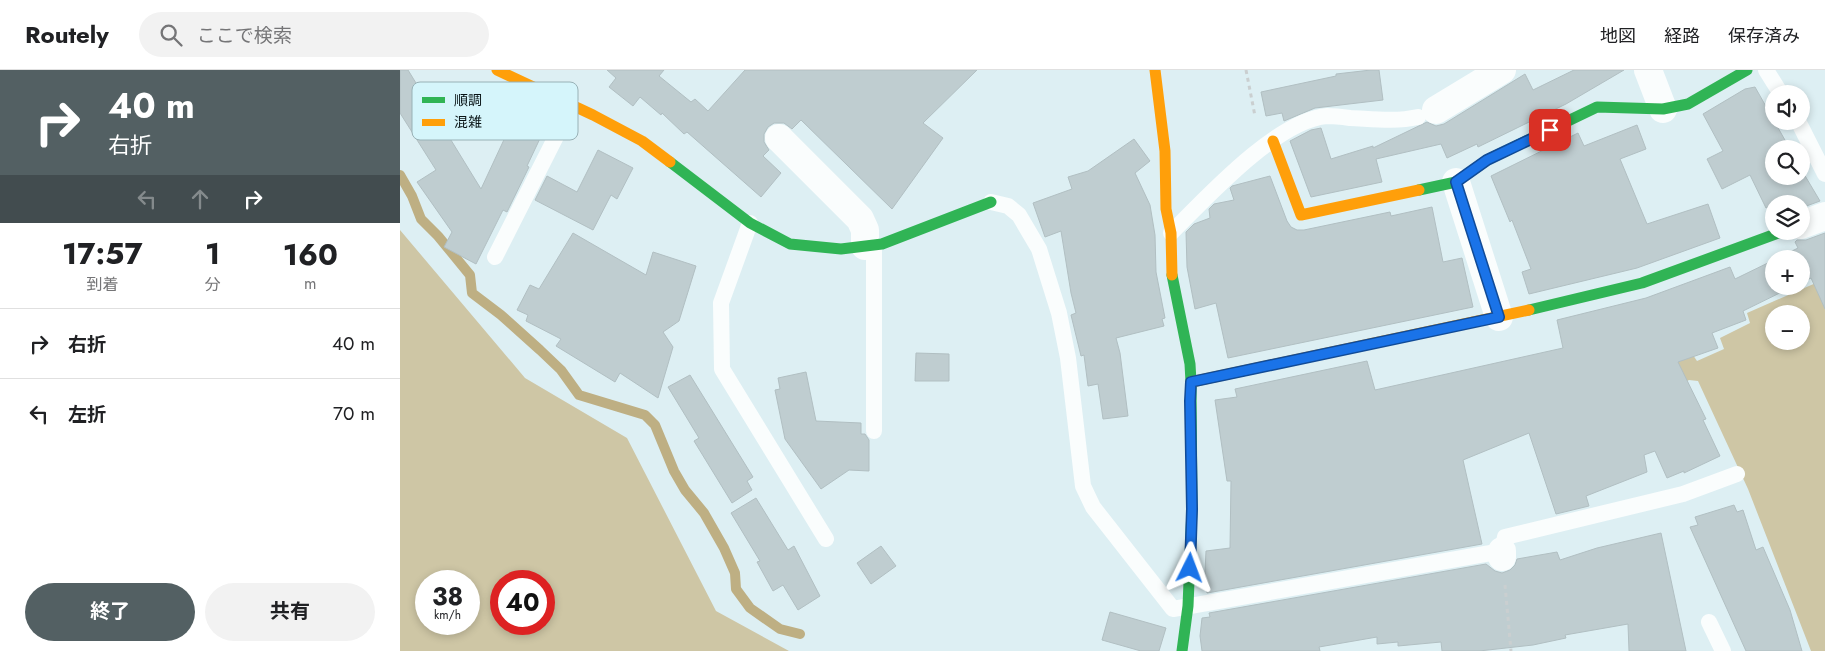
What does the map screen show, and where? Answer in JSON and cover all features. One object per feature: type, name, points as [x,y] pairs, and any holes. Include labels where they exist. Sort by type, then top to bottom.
[{"type":"street","points":[[496,70],[522,82]]},
{"type":"street","points":[[1155,70],[1165,151],[1166,209],[1171,232],[1171,269],[1190,364],[1191,382],[1192,509],[1188,606],[1182,651]]},
{"type":"street","points":[[1427,113],[1502,70]]},
{"type":"street","points":[[1648,70],[1663,109]]},
{"type":"street","points":[[1273,141],[1301,215],[1456,182],[1487,160],[1597,107],[1663,109],[1688,104],[1747,70]]},
{"type":"street","points":[[578,108],[642,141],[750,224],[790,244],[841,249],[882,244],[991,202]]},
{"type":"street","points":[[779,138],[860,219],[870,246]]},
{"type":"street","points":[[1456,182],[1499,317]]},
{"type":"street","points":[[1810,222],[1825,216]]},
{"type":"street","points":[[1191,382],[1499,317],[1642,283],[1765,238]]},
{"type":"lane","points":[[1766,70],[1775,85]]},
{"type":"lane","points":[[1171,232],[1232,173],[1298,124],[1327,116],[1402,121],[1427,113]]},
{"type":"lane","points":[[1803,130],[1825,174]]},
{"type":"lane","points":[[495,257],[554,140]]},
{"type":"lane","points":[[991,202],[1008,206],[1020,215],[1039,249],[1059,313],[1068,358],[1082,486],[1093,507],[1173,609],[1502,554],[1505,537],[1683,494],[1737,474]]},
{"type":"lane","points":[[750,224],[721,303],[722,369],[826,539]]},
{"type":"lane","points":[[870,246],[874,430]]},
{"type":"lane","points":[[1709,622],[1723,651]]},
{"type":"path","points":[[1246,70],[1256,121]]},
{"type":"path","points":[[1502,554],[1510,651]]},
{"type":"shaded area","points":[[400,230],[525,378],[627,438],[716,611],[789,651],[400,651]]},
{"type":"shaded area","points":[[1825,279],[1825,651],[1811,651],[1748,489],[1698,381],[1689,380],[1632,410],[1645,375],[1691,352],[1697,361],[1724,349],[1720,338],[1750,323],[1747,313],[1765,305],[1765,350],[1810,350],[1810,305],[1765,305],[1788,295],[1810,295],[1810,286]]},
{"type":"building","points":[[400,70],[408,70],[415,82],[412,82],[412,132],[400,113]]},
{"type":"building","points":[[607,70],[664,70],[659,76],[691,102],[695,99],[708,111],[745,70],[977,70],[923,123],[943,138],[892,209],[801,120],[792,129],[784,123],[774,123],[768,127],[764,134],[764,142],[769,150],[763,156],[781,173],[761,197],[687,132],[684,134],[662,113],[661,115],[640,97],[633,106],[609,87],[616,78]]},
{"type":"building","points":[[1379,70],[1383,100],[1315,108],[1284,121],[1282,113],[1266,116],[1261,92],[1336,76],[1336,74]]},
{"type":"building","points":[[1574,70],[1624,70],[1566,104],[1478,147],[1477,144],[1447,158],[1441,144],[1376,159],[1382,182],[1311,197],[1290,141],[1311,130],[1321,128],[1331,159],[1373,146],[1373,148],[1427,122],[1436,126],[1444,124],[1525,74],[1533,90]]},
{"type":"building","points":[[1755,87],[1765,105],[1765,130],[1779,130],[1785,140],[1765,140],[1765,185],[1810,184],[1820,201],[1810,205],[1810,195],[1765,195],[1765,206],[1750,175],[1722,189],[1707,159],[1723,151],[1703,114],[1745,89]]},
{"type":"building","points":[[1637,125],[1646,149],[1620,159],[1647,224],[1708,204],[1720,238],[1637,268],[1529,294],[1522,272],[1531,269],[1512,220],[1510,222],[1491,176],[1578,133],[1584,146]]},
{"type":"building","points":[[1134,139],[1150,161],[1135,173],[1150,205],[1155,235],[1156,272],[1165,318],[1162,319],[1164,326],[1116,338],[1120,353],[1128,416],[1103,419],[1098,384],[1088,386],[1084,355],[1081,356],[1071,315],[1076,313],[1061,231],[1045,237],[1033,203],[1072,189],[1068,177],[1088,171]]},
{"type":"building","points":[[417,140],[451,140],[481,189],[504,140],[539,140],[527,166],[529,167],[507,212],[503,210],[476,264],[444,247],[452,232],[417,182],[436,170]]},
{"type":"building","points":[[598,150],[633,168],[617,199],[611,195],[593,230],[535,200],[547,176],[577,192]]},
{"type":"building","points":[[1270,176],[1287,221],[1291,227],[1297,230],[1390,212],[1391,216],[1432,207],[1443,262],[1462,258],[1473,307],[1228,358],[1216,303],[1195,309],[1187,267],[1186,232],[1194,224],[1210,218],[1209,209],[1214,204],[1234,200],[1230,188],[1232,186]]},
{"type":"building","points":[[573,233],[646,275],[653,252],[696,266],[679,321],[663,332],[673,347],[658,398],[620,373],[615,382],[556,346],[561,339],[526,321],[528,315],[517,310],[530,285],[539,289]]},
{"type":"building","points":[[1825,233],[1825,309],[1810,278],[1810,250],[1794,250],[1798,248],[1795,242],[1797,240],[1810,239]]},
{"type":"building","points":[[1765,264],[1765,295],[1776,295],[1743,311],[1746,320],[1712,333],[1718,348],[1678,362],[1706,419],[1703,420],[1720,456],[1684,473],[1684,471],[1667,478],[1655,451],[1644,455],[1647,472],[1586,496],[1589,506],[1556,514],[1529,433],[1463,460],[1482,544],[1207,593],[1206,551],[1230,548],[1231,481],[1227,481],[1215,400],[1237,397],[1235,389],[1367,361],[1375,390],[1563,348],[1557,320],[1646,298],[1730,267],[1735,279]]},
{"type":"building","points":[[916,353],[949,354],[949,381],[915,381]]},
{"type":"building","points":[[806,372],[816,421],[861,423],[861,434],[865,434],[869,440],[869,471],[849,470],[821,489],[785,439],[775,390],[780,389],[778,378]]},
{"type":"building","points":[[690,375],[753,477],[747,481],[752,490],[732,503],[694,441],[699,438],[668,387]]},
{"type":"building","points":[[756,498],[788,550],[794,546],[820,596],[798,610],[783,585],[773,591],[757,562],[760,561],[731,513]]},
{"type":"building","points":[[1734,505],[1737,512],[1743,510],[1756,550],[1763,547],[1790,610],[1802,651],[1746,651],[1690,527],[1698,525],[1695,517]]},
{"type":"building","points":[[1661,533],[1686,651],[1629,651],[1628,624],[1565,635],[1566,638],[1533,645],[1479,651],[1442,651],[1441,642],[1398,646],[1398,642],[1377,644],[1377,637],[1319,647],[1320,651],[1202,651],[1200,636],[1202,618],[1210,617],[1209,613],[1486,564],[1495,571],[1502,573],[1510,570],[1515,565],[1517,559],[1557,552],[1560,560],[1597,548]]},
{"type":"building","points":[[881,546],[896,566],[871,584],[857,563]]},
{"type":"building","points":[[1110,612],[1166,628],[1159,651],[1141,651],[1102,640]]},
{"type":"waterway","points":[[400,175],[412,196],[421,219],[438,236],[470,275],[472,293],[501,315],[561,370],[579,395],[645,415],[655,425],[674,471],[685,490],[704,513],[724,548],[735,573],[736,589],[750,608],[780,629],[800,634]]},
{"type":"traffic: fast","points":[[1419,190],[1456,182],[1487,160],[1597,107],[1663,109],[1688,104],[1747,70]]},
{"type":"traffic: fast","points":[[670,162],[750,223],[790,244],[841,249],[882,244],[991,202]]},
{"type":"traffic: fast","points":[[1529,310],[1642,283],[1765,238]]},
{"type":"traffic: fast","points":[[1172,275],[1190,364],[1191,382],[1192,509],[1188,606],[1182,651]]},
{"type":"traffic: slow","points":[[497,70],[523,82]]},
{"type":"traffic: slow","points":[[1155,70],[1165,151],[1166,209],[1171,233],[1172,275]]},
{"type":"traffic: slow","points":[[578,108],[642,141],[670,162]]},
{"type":"traffic: slow","points":[[1273,141],[1301,215],[1419,190]]},
{"type":"traffic: slow","points":[[1191,382],[1529,310]]},
{"type":"route","points":[[1190,568],[1192,509],[1191,382],[1499,317],[1456,182],[1487,160],[1550,130]]}]
